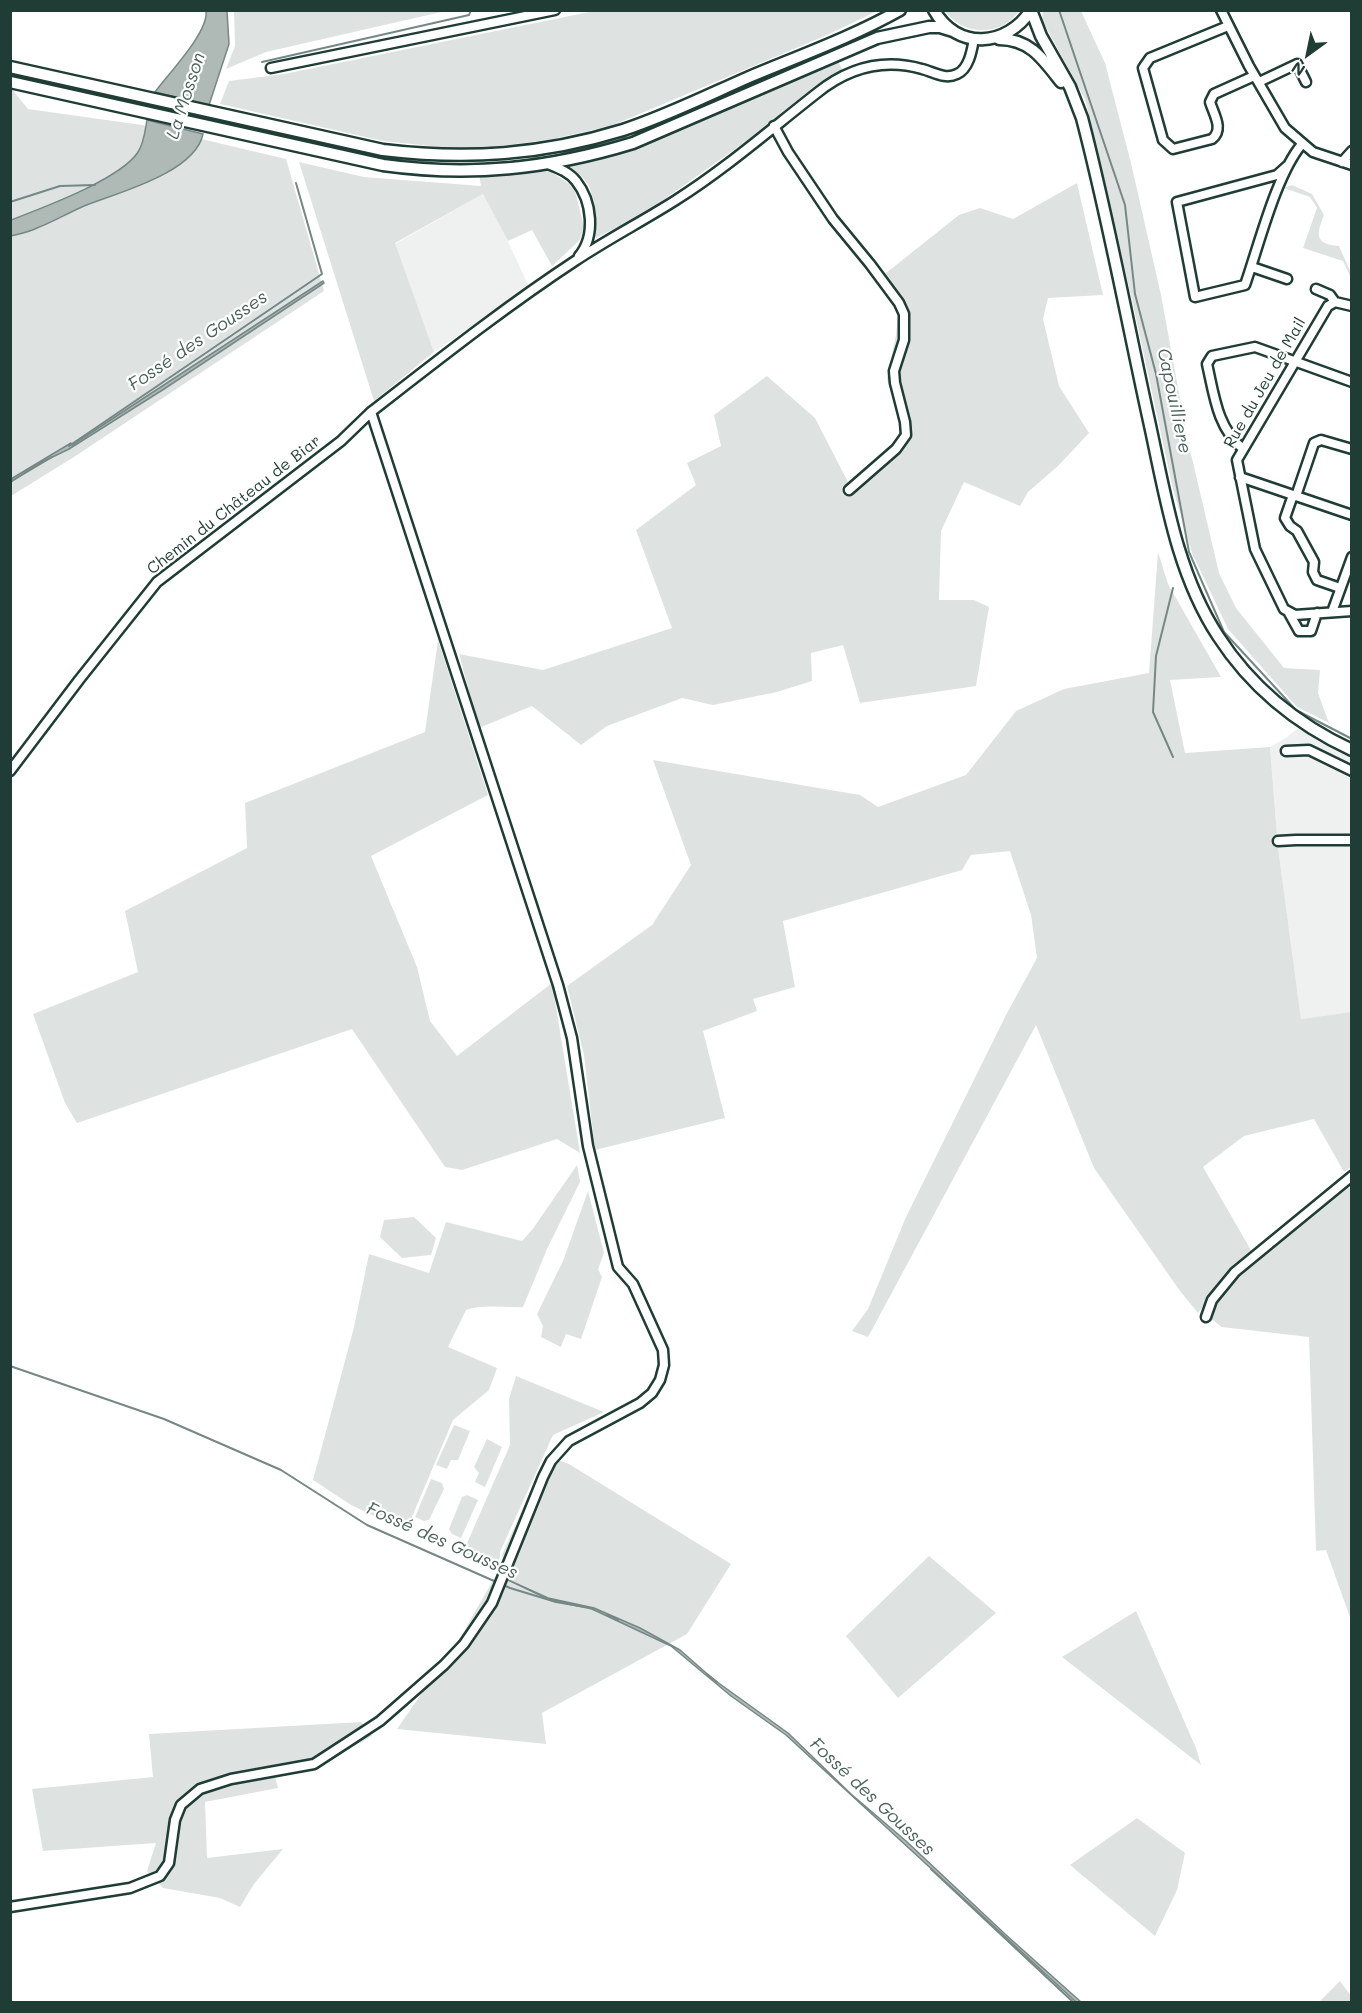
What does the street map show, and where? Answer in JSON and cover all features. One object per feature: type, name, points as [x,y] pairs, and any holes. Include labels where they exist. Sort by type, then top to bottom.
[{"type":"main road","points":[[10,67],[383,150],[419,155],[459,156],[522,153],[625,129],[806,53],[900,10]]},
{"type":"main road","points":[[934,10],[943,23],[953,31]]},
{"type":"main road","points":[[992,39],[1015,29],[1031,10],[1041,36],[1070,87],[1090,147],[1162,480],[1181,556],[1192,585],[1218,636],[1255,683],[1282,709],[1352,750]]},
{"type":"main road","points":[[10,82],[358,160],[416,170],[508,170],[597,154],[633,143],[878,38],[928,27],[940,27],[974,39],[1009,39],[1021,42],[1038,52],[1076,104]]},
{"type":"street","points":[[271,68],[555,10]]},
{"type":"street","points":[[1221,10],[1285,128],[1313,152],[1352,165]]},
{"type":"street","points":[[1228,26],[1150,58],[1146,62],[1143,68],[1163,140],[1167,145],[1173,149],[1212,139],[1217,135],[1219,129],[1210,102],[1214,94],[1297,64],[1306,82]]},
{"type":"street","name":"Chemin du Château de Biar","points":[[10,771],[157,582],[341,441],[371,412],[465,339],[575,261],[678,199],[823,88],[851,72],[866,67],[892,64],[922,69],[943,76],[956,75],[964,68],[972,52],[974,39]]},
{"type":"street","points":[[774,126],[788,152],[832,219],[870,264],[899,303],[904,314],[903,340],[894,371],[906,435],[896,449],[849,490]]},
{"type":"street","points":[[1287,166],[1245,285],[1195,297],[1177,202],[1277,175],[1287,166],[1302,144]]},
{"type":"street","points":[[1342,162],[1352,151]]},
{"type":"street","points":[[548,164],[569,174],[584,197],[589,215],[590,233],[587,243],[575,261]]},
{"type":"street","points":[[587,243],[603,244]]},
{"type":"street","points":[[1252,267],[1287,279]]},
{"type":"street","points":[[1316,289],[1330,295],[1331,304],[1352,306]]},
{"type":"street","name":"Rue du Jeu de Mail","points":[[1317,614],[1311,631],[1299,631],[1281,603],[1255,549],[1237,460],[1331,304]]},
{"type":"street","points":[[1244,449],[1233,438],[1218,414],[1207,364],[1212,356],[1255,347],[1352,382]]},
{"type":"street","points":[[10,1907],[130,1888],[160,1876],[169,1863],[175,1820],[181,1805],[200,1789],[231,1779],[314,1764],[380,1721],[444,1665],[464,1644],[492,1603],[543,1477],[559,1450],[569,1441],[640,1403],[652,1393],[660,1380],[664,1365],[663,1350],[633,1284],[618,1267],[588,1146],[572,1038],[558,985],[371,412]]},
{"type":"street","points":[[1340,588],[1317,580],[1312,572],[1314,562],[1297,531],[1290,526],[1286,518],[1314,443],[1321,440],[1352,449]]},
{"type":"street","points":[[1240,477],[1352,515]]},
{"type":"street","points":[[1332,612],[1352,557]]},
{"type":"street","points":[[1289,613],[1295,615],[1352,611]]},
{"type":"street","points":[[1286,751],[1310,750],[1352,771]]},
{"type":"street","points":[[1278,841],[1352,840]]},
{"type":"street","points":[[1206,1317],[1212,1300],[1235,1272],[1352,1176]]},
{"type":"shaded area","points":[[234,10],[446,11],[266,52],[226,69],[235,46]]},
{"type":"shaded area","points":[[594,11],[877,11],[827,35],[611,126],[548,140],[469,150],[383,141],[220,104],[229,81],[284,74]]},
{"type":"shaded area","points":[[945,11],[1019,11],[1003,25],[982,30],[961,25]]},
{"type":"shaded area","points":[[1043,11],[1081,11],[1105,63],[1131,163],[1161,295],[1187,437],[1219,573],[1236,608],[1284,668],[1320,670],[1318,693],[1329,723],[1297,707],[1228,629],[1192,553],[1173,489],[1085,99],[1042,20]]},
{"type":"shaded area","points":[[838,61],[842,69],[769,125],[642,215],[596,238],[594,208],[589,186],[570,167],[617,154],[656,139]]},
{"type":"shaded area","points":[[11,88],[28,109],[142,125],[286,159],[324,291],[74,457],[11,496]]},
{"type":"shaded area","points":[[299,162],[364,177],[481,186],[479,175],[550,171],[574,187],[584,227],[580,240],[552,266],[532,230],[508,241],[483,194],[395,243],[434,352],[374,401]]},
{"type":"shaded area","points":[[1077,183],[1103,295],[1048,298],[1043,319],[1059,386],[1089,433],[1058,466],[1028,492],[1020,506],[964,482],[941,531],[939,600],[974,600],[989,607],[976,686],[860,703],[843,645],[811,653],[812,681],[777,692],[713,705],[682,698],[607,726],[581,745],[532,706],[479,728],[459,654],[543,670],[672,628],[636,530],[696,485],[687,463],[721,446],[714,415],[767,376],[815,418],[848,482],[901,436],[899,419],[887,379],[898,314],[876,281],[959,215],[980,208],[1013,219]]},
{"type":"shaded area","points":[[1292,185],[1312,194],[1324,215],[1319,237],[1325,243],[1339,246],[1351,278],[1343,261],[1303,248],[1317,208],[1310,197],[1284,188]]},
{"type":"shaded area","points":[[483,194],[529,287],[434,352],[395,244]]},
{"type":"shaded area","points":[[1158,552],[1168,584],[1221,677],[1170,680],[1185,753],[1270,747],[1278,847],[1301,1019],[1351,1012],[1351,1167],[1344,1172],[1314,1119],[1244,1136],[1203,1167],[1252,1252],[1233,1265],[1198,1313],[1180,1291],[1094,1168],[1036,1025],[868,1337],[852,1331],[868,1309],[906,1217],[1006,1015],[1037,958],[1031,915],[1010,851],[971,855],[962,870],[783,921],[795,987],[753,999],[757,1011],[703,1031],[725,1118],[595,1150],[584,1055],[567,986],[652,925],[691,865],[653,760],[860,795],[878,807],[966,775],[1016,711],[1064,689],[1149,673]]},
{"type":"shaded area","points":[[438,640],[488,795],[371,856],[417,967],[430,1021],[457,1056],[552,983],[580,1153],[557,1139],[462,1170],[445,1167],[352,1029],[77,1123],[65,1103],[33,1014],[138,972],[125,911],[247,848],[245,803],[425,732]]},
{"type":"shaded area","points":[[1298,728],[1351,756],[1351,1012],[1301,1019],[1278,847],[1270,747]]},
{"type":"shaded area","points":[[577,1165],[580,1182],[547,1249],[523,1307],[486,1307],[466,1310],[448,1347],[497,1368],[489,1390],[453,1420],[406,1531],[351,1505],[313,1480],[354,1327],[369,1254],[429,1273],[446,1222],[522,1241]]},
{"type":"shaded area","points":[[1351,1184],[1351,1620],[1326,1550],[1316,1551],[1309,1337],[1222,1327],[1210,1318],[1217,1299],[1238,1277]]},
{"type":"shaded area","points":[[588,1191],[604,1253],[598,1269],[602,1277],[581,1339],[566,1334],[561,1347],[541,1337],[543,1326],[537,1314],[563,1261]]},
{"type":"shaded area","points":[[414,1217],[436,1238],[431,1255],[402,1258],[380,1237],[384,1220]]},
{"type":"shaded area","points":[[516,1376],[604,1412],[553,1435],[500,1552],[494,1571],[461,1557],[510,1445],[509,1399]]},
{"type":"shaded area","points":[[454,1425],[470,1431],[458,1460],[451,1460],[447,1469],[436,1465]]},
{"type":"shaded area","points":[[487,1439],[502,1447],[485,1487],[475,1482],[479,1473],[474,1467]]},
{"type":"shaded area","points":[[546,1456],[569,1464],[731,1564],[687,1634],[542,1713],[546,1744],[397,1729],[460,1638],[496,1575],[502,1555]]},
{"type":"shaded area","points":[[431,1479],[442,1483],[444,1489],[429,1520],[424,1521],[415,1517]]},
{"type":"shaded area","points":[[467,1495],[478,1500],[461,1538],[452,1534],[449,1529],[462,1497]]},
{"type":"shaded area","points":[[929,1556],[996,1613],[898,1698],[846,1636]]},
{"type":"shaded area","points":[[1136,1611],[1196,1748],[1201,1765],[1062,1657]]},
{"type":"shaded area","points":[[361,1722],[372,1736],[318,1767],[275,1777],[278,1788],[205,1802],[207,1858],[283,1849],[254,1884],[240,1907],[220,1898],[163,1888],[147,1871],[156,1843],[43,1851],[32,1789],[153,1777],[149,1734]]},
{"type":"shaded area","points":[[1137,1818],[1185,1853],[1177,1890],[1155,1936],[1070,1865]]},
{"type":"shaded area","points":[[1340,1981],[1351,1996],[1351,2002],[1319,2002]]},
{"type":"water","points":[[206,11],[227,11],[229,44],[209,105],[155,92],[195,41],[205,20]]},
{"type":"water","points":[[147,120],[203,134],[197,148],[186,160],[153,180],[84,206],[24,233],[11,236],[11,220],[80,192],[129,162],[142,145]]},
{"type":"water","points":[[323,281],[324,283],[164,389],[69,449],[36,465],[11,482],[11,479],[71,443],[72,445]]},
{"type":"water","points":[[506,1579],[548,1598],[594,1608],[640,1628],[680,1650],[713,1679],[788,1733],[851,1794],[906,1841],[1081,2002],[1076,2002],[786,1735],[731,1696],[671,1646],[592,1609],[550,1600]]},
{"type":"waterway","name":"Fossé des Gousses","points":[[262,62],[469,15],[471,10]]},
{"type":"waterway","name":"Capouilliere","points":[[1059,10],[1125,205],[1135,294],[1156,374],[1189,552],[1224,632],[1296,710],[1352,739]]},
{"type":"waterway","name":"Fossé des Gousses","points":[[69,446],[322,274],[296,183]]},
{"type":"waterway","name":"La Mosson","points":[[10,202],[60,186],[95,185]]},
{"type":"waterway","name":"Fossé des Gousses","points":[[10,482],[52,457]]},
{"type":"waterway","name":"Capouilliere","points":[[1173,588],[1156,656],[1153,712],[1173,757]]},
{"type":"waterway","name":"Fossé des Gousses","points":[[10,1366],[164,1419],[281,1470],[367,1525],[510,1588],[556,1602],[585,1607]]},
{"type":"waterway","name":"Fossé des Gousses","points":[[607,1615],[618,1620]]},
{"type":"waterway","name":"Fossé des Gousses","points":[[707,1674],[717,1682]]},
{"type":"waterway","name":"Fossé des Gousses","points":[[931,1869],[1073,2002]]}]
